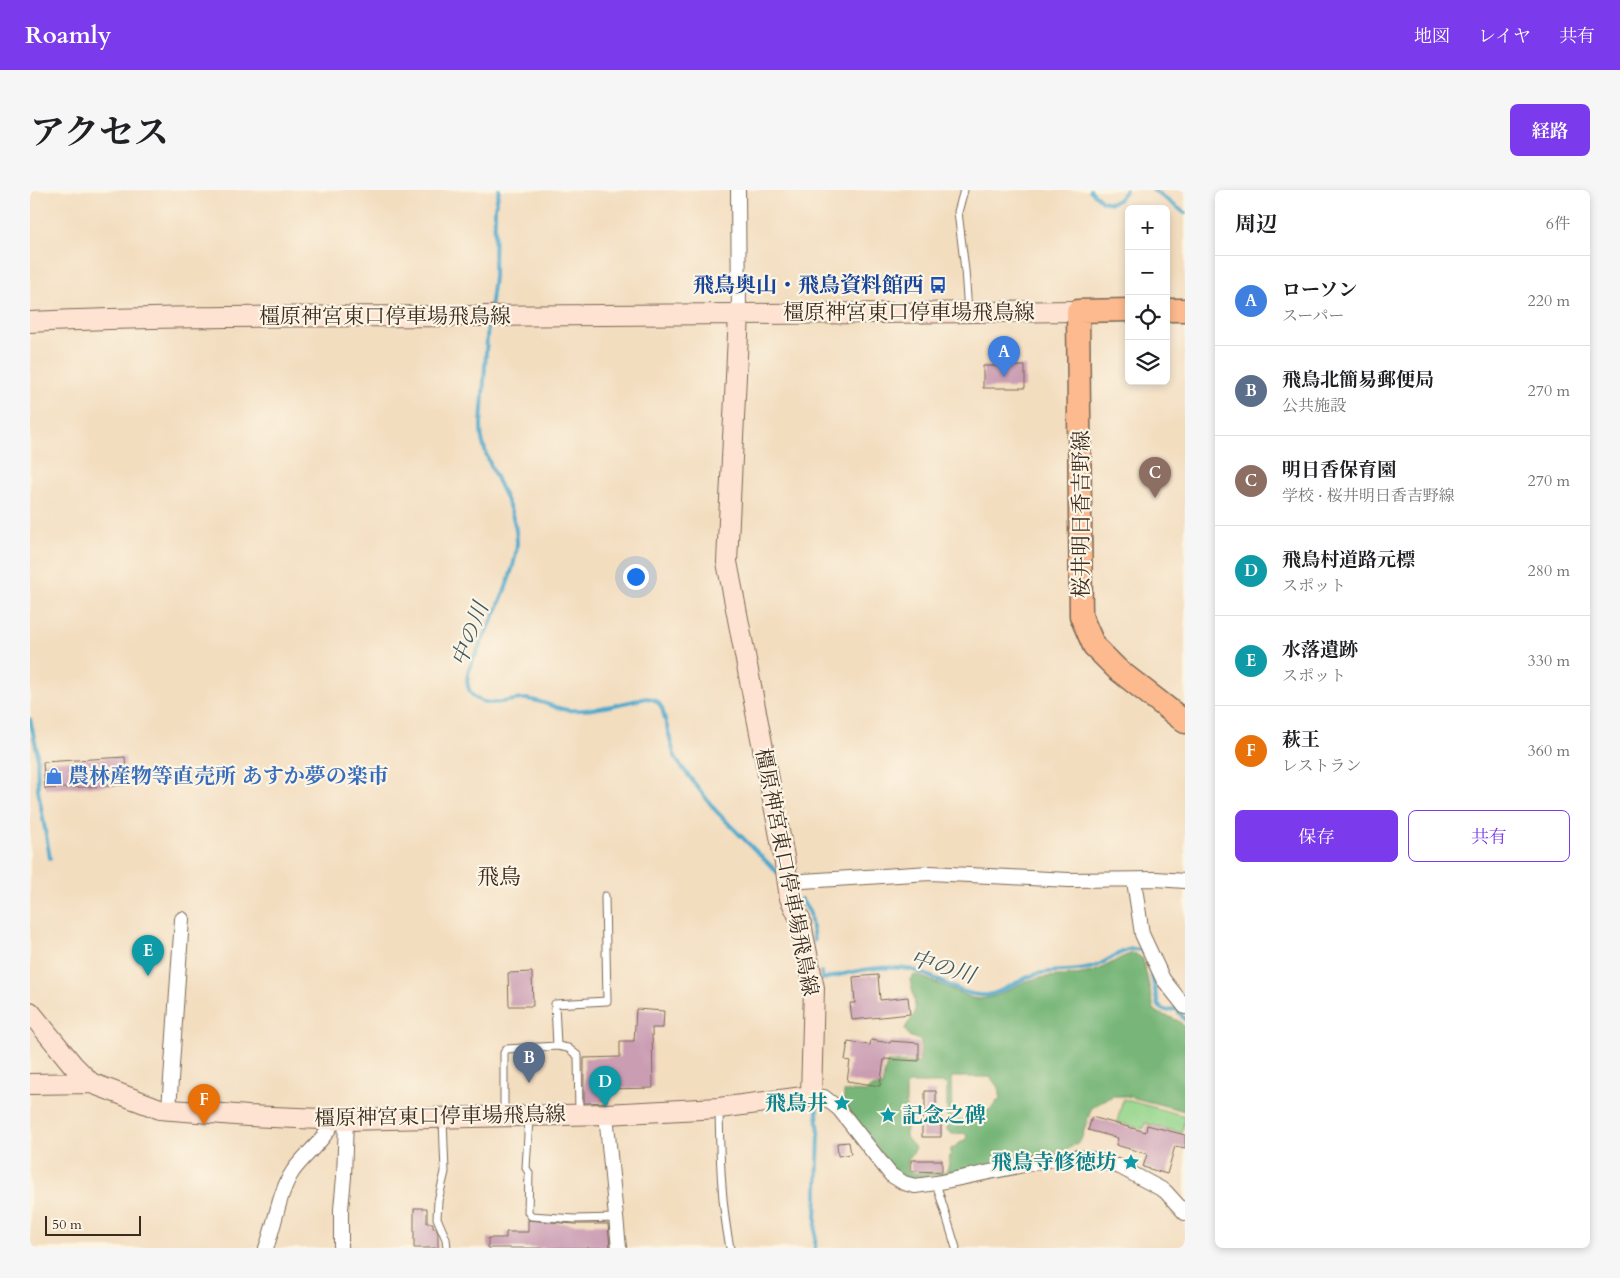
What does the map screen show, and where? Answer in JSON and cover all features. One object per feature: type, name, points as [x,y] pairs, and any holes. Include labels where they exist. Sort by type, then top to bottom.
[{"type":"main road","points":[[1078,311],[1125,310]]},
{"type":"main road","points":[[1170,310],[1185,310]]},
{"type":"main road","name":"橿原神宮東口停車場飛鳥線","points":[[30,322],[126,317],[1078,311]]},
{"type":"main road","name":"桜井明日香吉野線","points":[[1078,311],[1081,616],[1094,646],[1116,669],[1185,722]]},
{"type":"main road","name":"橿原神宮東口停車場飛鳥線","points":[[30,1084],[91,1083],[160,1109],[340,1120],[606,1114],[718,1108],[811,1096],[814,988],[800,919],[790,898],[784,857],[727,562],[740,314]]},
{"type":"main road","points":[[30,1012],[73,1065],[91,1083]]},
{"type":"street","points":[[738,190],[740,314]]},
{"type":"street","points":[[787,882],[930,873],[1040,879],[1185,881]]},
{"type":"street","points":[[1134,880],[1142,934],[1163,979],[1181,1002]]},
{"type":"street","points":[[169,1109],[182,919]]},
{"type":"street","points":[[811,1096],[824,1097],[839,1109],[891,1175],[904,1183],[915,1186],[1058,1158],[1084,1158],[1120,1167],[1165,1190],[1185,1213]]},
{"type":"street","points":[[606,1114],[618,1248]]},
{"type":"street","points":[[266,1248],[280,1199],[289,1180],[303,1159],[340,1120]]},
{"type":"street","points":[[340,1120],[344,1176],[341,1209],[341,1248]]},
{"type":"lane","points":[[964,190],[958,212],[968,312]]},
{"type":"lane","points":[[557,1046],[555,1004],[607,1001],[605,896]]},
{"type":"lane","points":[[504,1115],[504,1053],[506,1049],[557,1046],[568,1048],[578,1056],[579,1114]]},
{"type":"lane","points":[[718,1108],[724,1216],[730,1248]]},
{"type":"lane","points":[[529,1115],[526,1168],[529,1173],[528,1212],[531,1216],[574,1219],[616,1218]]},
{"type":"lane","points":[[442,1117],[445,1172],[438,1201],[437,1218],[446,1239],[447,1248]]},
{"type":"lane","points":[[936,1183],[956,1248]]},
{"type":"green space","points":[[1134,953],[1143,959],[1154,1009],[1177,1020],[1185,1027],[1185,1111],[1127,1096],[1113,1096],[1091,1109],[1081,1140],[1067,1150],[960,1175],[930,1175],[923,1180],[915,1181],[896,1173],[844,1105],[844,1092],[865,1092],[872,1087],[882,1086],[887,1062],[918,1063],[920,1061],[921,1041],[909,1036],[905,1029],[915,1012],[910,979],[913,976],[917,975],[972,998],[980,999],[995,996],[1030,980],[1079,975],[1095,971]],"holes":[[[990,1077],[1000,1090],[1000,1098],[991,1109],[962,1120],[953,1119],[951,1078]],[[909,1083],[945,1083],[947,1086],[947,1130],[952,1134],[964,1133],[967,1136],[966,1139],[951,1149],[948,1168],[945,1173],[911,1173],[908,1171],[908,1159],[915,1150],[906,1137],[906,1087]]]},
{"type":"green space","points":[[1123,1099],[1185,1116],[1182,1133],[1145,1123],[1143,1129],[1117,1122]]},
{"type":"building","points":[[983,366],[1025,366],[1025,388],[983,388]]},
{"type":"building","points":[[125,757],[127,785],[45,789],[43,762]]},
{"type":"building","points":[[532,972],[533,1006],[509,1006],[508,973]]},
{"type":"building","points":[[878,975],[880,1000],[908,997],[910,1014],[852,1020],[850,1003],[855,1003],[853,977]]},
{"type":"building","points":[[636,1009],[664,1011],[663,1028],[652,1028],[653,1088],[607,1089],[607,1102],[584,1103],[584,1058],[620,1057],[620,1041],[634,1041]]},
{"type":"building","points":[[871,1040],[890,1043],[890,1041],[919,1043],[919,1061],[884,1059],[880,1086],[847,1081],[850,1061],[845,1060],[848,1042],[870,1045]]},
{"type":"building","points":[[925,1091],[936,1091],[936,1117],[941,1117],[941,1137],[922,1137],[922,1117],[925,1117]]},
{"type":"building","points":[[1092,1117],[1146,1132],[1147,1125],[1185,1135],[1185,1148],[1175,1146],[1167,1174],[1143,1167],[1147,1154],[1116,1145],[1118,1138],[1088,1130]]},
{"type":"building","points":[[849,1142],[851,1154],[838,1156],[837,1143]]},
{"type":"building","points":[[911,1160],[942,1160],[942,1172],[911,1171]]},
{"type":"building","points":[[414,1208],[427,1208],[427,1223],[433,1223],[433,1228],[436,1228],[438,1248],[414,1248]]},
{"type":"building","points":[[528,1220],[575,1224],[608,1224],[610,1248],[488,1248],[488,1238],[506,1238],[506,1232],[528,1232]]},
{"type":"waterway","name":"中の川","points":[[490,309],[494,277],[495,208],[499,190]]},
{"type":"waterway","points":[[1090,190],[1102,201],[1111,203],[1118,200],[1126,190]]},
{"type":"waterway","points":[[1153,190],[1185,213]]},
{"type":"waterway","name":"中の川","points":[[488,323],[481,435],[490,465],[513,516],[517,543],[513,567],[504,594],[470,666],[467,682],[471,693],[484,702],[495,703],[530,699],[568,710],[618,705],[647,698],[656,701],[662,708],[674,754],[678,762],[716,811],[778,873]]},
{"type":"waterway","points":[[30,719],[37,751],[38,790],[50,858]]},
{"type":"waterway","name":"中の川","points":[[801,899],[810,913],[814,941]]},
{"type":"waterway","name":"中の川","points":[[821,972],[823,979],[867,969],[902,968],[922,973],[959,990],[979,995],[988,995],[1033,975],[1073,971],[1096,966],[1126,950],[1139,949],[1145,952]]},
{"type":"waterway","name":"中の川","points":[[1150,966],[1158,1005],[1169,1011],[1180,1005]]},
{"type":"waterway","points":[[1176,1008],[1185,1020]]},
{"type":"waterway","points":[[815,1248],[819,1133],[816,1103]]},
{"type":"place","name":"飛鳥奥山・飛鳥資料館西","points":[[938,285]]},
{"type":"place","name":"ローソン","points":[[1004,377]]},
{"type":"place","name":"明日香保育園","points":[[1155,498]]},
{"type":"place","name":"農林産物等直売所 あすか夢の楽市","points":[[54,776]]},
{"type":"place","name":"水落遺跡","points":[[148,976]]},
{"type":"place","name":"飛鳥北簡易郵便局","points":[[529,1083]]},
{"type":"place","name":"飛鳥井","points":[[842,1103]]},
{"type":"place","name":"飛鳥村道路元標","points":[[605,1107]]},
{"type":"place","name":"記念之碑","points":[[888,1115]]},
{"type":"place","name":"萩王","points":[[204,1125]]},
{"type":"place","name":"飛鳥寺修徳坊","points":[[1131,1162]]},
{"type":"district","name":"飛鳥","points":[[499,876]]}]
